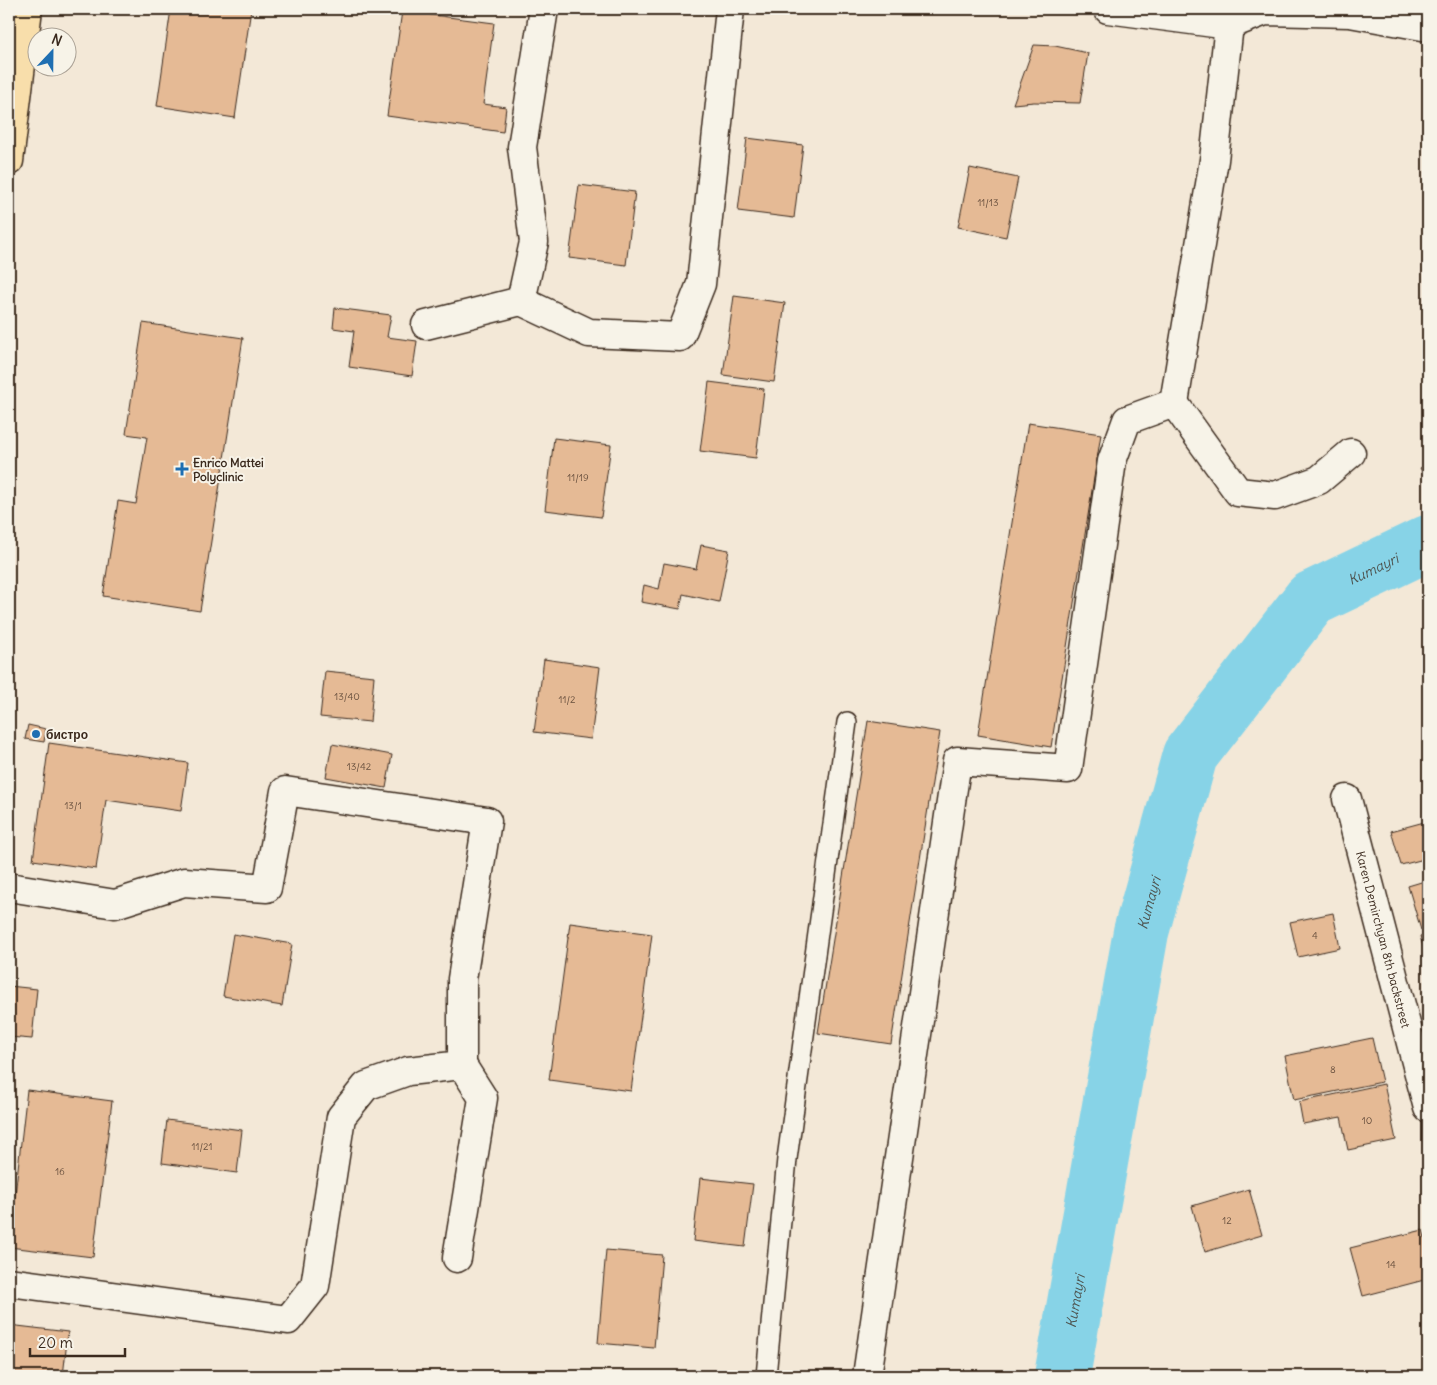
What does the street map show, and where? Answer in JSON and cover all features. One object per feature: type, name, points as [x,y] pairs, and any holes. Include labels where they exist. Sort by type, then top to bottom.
[{"type":"main road","points":[[9,161],[28,9]]},
{"type":"street","points":[[521,301],[534,242],[522,147],[544,9]]},
{"type":"street","points":[[426,324],[521,301],[589,333],[680,338],[700,284],[730,9]]},
{"type":"street","points":[[1108,9],[1229,25],[1265,11],[1350,13],[1428,27]]},
{"type":"street","points":[[1229,25],[1214,160],[1174,404],[1238,492],[1275,496],[1319,480],[1351,453]]},
{"type":"street","points":[[867,1376],[957,761],[1068,769],[1112,461],[1127,420],[1174,404]]},
{"type":"street","points":[[9,887],[115,904],[184,882],[267,888],[285,791],[487,821],[462,979],[462,1065],[483,1098],[458,1258]]},
{"type":"street","name":"Karen Demirchyan 8th backstreet","points":[[1348,799],[1428,1108]]},
{"type":"street","points":[[9,1282],[288,1320],[315,1286],[340,1117],[366,1086],[408,1071],[462,1065]]},
{"type":"lane","points":[[766,1376],[787,1159],[846,722]]},
{"type":"building","points":[[171,9],[251,9],[235,118],[157,106]]},
{"type":"building","points":[[402,11],[494,23],[483,104],[506,107],[503,132],[387,116]]},
{"type":"building","points":[[1034,45],[1055,46],[1088,53],[1080,103],[1034,102],[1013,104]]},
{"type":"building","points":[[747,138],[803,145],[794,218],[738,211]]},
{"type":"building","points":[[970,168],[1018,178],[1006,237],[958,227]]},
{"type":"building","points":[[579,185],[635,192],[626,265],[569,258]]},
{"type":"building","points":[[734,296],[785,303],[774,382],[723,375]]},
{"type":"building","points":[[335,308],[391,315],[387,337],[417,341],[412,376],[349,367],[354,331],[333,328]]},
{"type":"building","name":"Enrico Mattei Polyclinic","points":[[143,323],[243,338],[200,611],[103,596],[118,501],[136,504],[147,437],[126,434]]},
{"type":"building","points":[[709,382],[764,389],[756,458],[700,451]]},
{"type":"building","points":[[1028,423],[1101,434],[1051,747],[978,735]]},
{"type":"building","points":[[554,438],[611,445],[601,517],[545,510]]},
{"type":"building","points":[[1428,464],[1428,482],[1420,468]]},
{"type":"building","points":[[701,545],[729,550],[719,602],[683,594],[680,609],[641,602],[644,585],[659,589],[664,563],[696,569]]},
{"type":"building","points":[[544,659],[600,667],[591,739],[534,732]]},
{"type":"building","points":[[325,671],[374,676],[370,722],[320,717]]},
{"type":"building","points":[[868,721],[940,732],[891,1044],[818,1033]]},
{"type":"building","name":"бистро","points":[[28,725],[46,729],[44,742],[25,739]]},
{"type":"building","points":[[49,743],[188,763],[181,811],[106,800],[96,869],[33,860]]},
{"type":"building","points":[[332,744],[392,755],[386,788],[326,777]]},
{"type":"building","points":[[1428,821],[1428,858],[1401,865],[1391,831]]},
{"type":"building","points":[[1428,880],[1428,928],[1421,930],[1408,886]]},
{"type":"building","points":[[1333,913],[1340,948],[1298,957],[1290,922]]},
{"type":"building","points":[[570,923],[652,934],[631,1091],[549,1080]]},
{"type":"building","points":[[233,934],[292,944],[282,1006],[223,996]]},
{"type":"building","points":[[1428,934],[1428,964],[1420,936]]},
{"type":"building","points":[[9,986],[37,989],[32,1039],[9,1037]]},
{"type":"building","points":[[1372,1038],[1382,1082],[1294,1100],[1285,1056]]},
{"type":"building","points":[[1384,1084],[1396,1140],[1348,1150],[1341,1117],[1303,1124],[1299,1102]]},
{"type":"building","points":[[27,1090],[112,1101],[93,1257],[9,1247]]},
{"type":"building","points":[[167,1120],[242,1130],[237,1173],[162,1163]]},
{"type":"building","points":[[700,1178],[753,1184],[745,1247],[693,1241]]},
{"type":"building","points":[[1249,1189],[1262,1235],[1205,1252],[1192,1206]]},
{"type":"building","points":[[1423,1230],[1428,1249],[1428,1279],[1363,1296],[1350,1248]]},
{"type":"building","points":[[606,1250],[662,1255],[654,1348],[598,1343]]},
{"type":"building","points":[[9,1325],[68,1332],[63,1376],[9,1376]]},
{"type":"waterway","name":"Kumayri","points":[[1062,1376],[1141,932],[1190,755],[1311,599],[1428,543]]},
{"type":"place","name":"Enrico Mattei Polyclinic","points":[[182,469]]},
{"type":"place","name":"бистро","points":[[36,734]]}]
